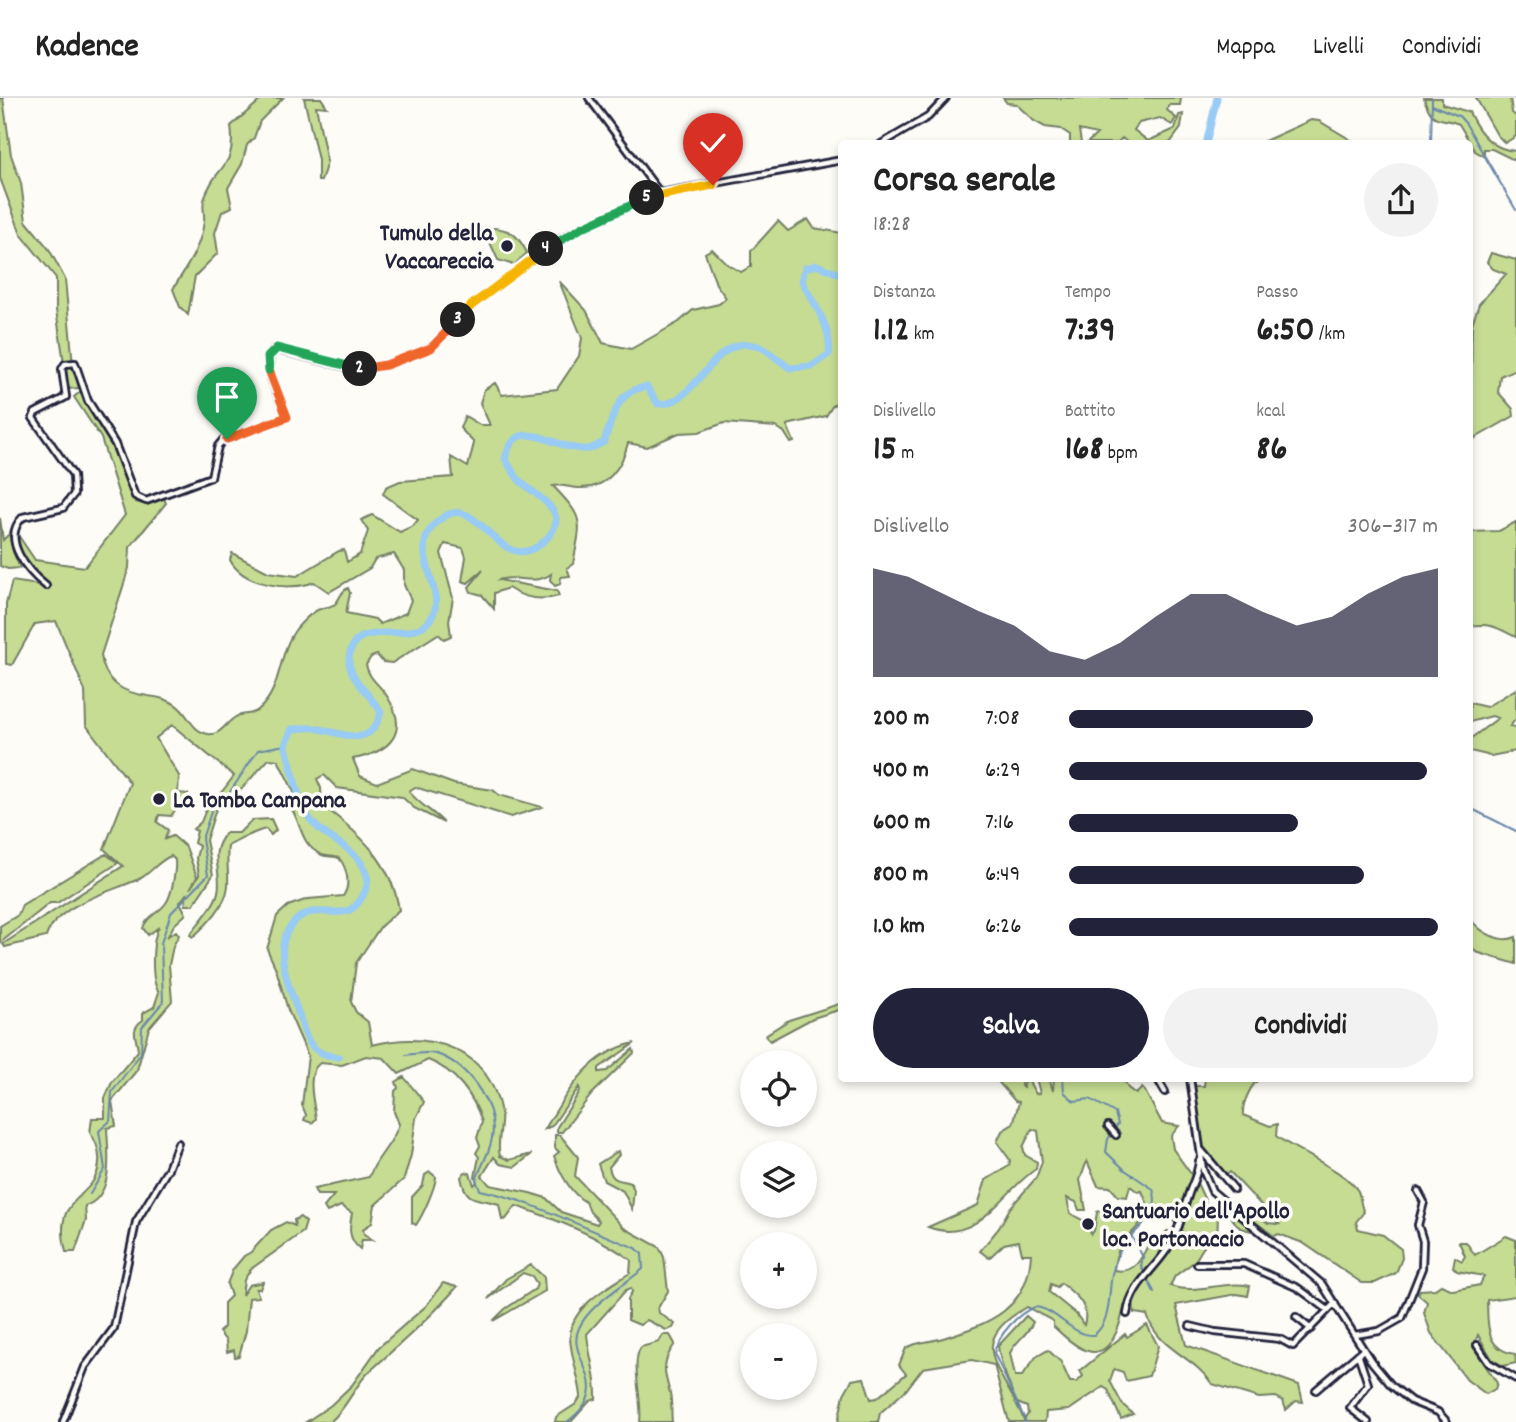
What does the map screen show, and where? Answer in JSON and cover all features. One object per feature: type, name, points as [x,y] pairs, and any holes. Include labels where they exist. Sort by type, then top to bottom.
[{"type":"street","points":[[589,98],[661,193]]},
{"type":"street","points":[[888,140],[934,113],[946,98]]},
{"type":"street","points":[[46,586],[21,564],[14,535],[18,522],[23,517],[63,508],[74,494],[73,475],[33,418],[34,414],[66,397],[62,369],[65,364],[75,363],[88,401],[115,444],[135,496],[146,501],[211,477],[218,446],[223,440],[287,417],[269,369],[268,357],[274,349],[354,369],[386,365],[431,348],[472,305],[555,243],[583,227],[661,193],[838,161]]},
{"type":"street","points":[[1159,1082],[1165,1092]]},
{"type":"street","points":[[1191,1082],[1205,1177],[1212,1191],[1313,1276],[1335,1303],[1363,1350],[1401,1394],[1437,1411],[1447,1422]]},
{"type":"street","points":[[63,1422],[85,1367],[114,1328],[136,1222],[168,1169],[178,1143]]},
{"type":"street","points":[[1201,1152],[1234,1189]]},
{"type":"street","points":[[1127,1314],[1132,1292],[1149,1274],[1183,1220],[1201,1152]]},
{"type":"street","points":[[1355,1335],[1379,1331],[1395,1324],[1404,1314],[1422,1268],[1424,1248],[1418,1225],[1424,1202],[1418,1191]]},
{"type":"street","points":[[1197,1264],[1244,1264],[1301,1289],[1328,1310]]},
{"type":"street","points":[[1190,1326],[1215,1332],[1282,1339],[1292,1346],[1335,1303]]},
{"type":"street","points":[[1296,1317],[1311,1329]]},
{"type":"street","points":[[1477,1345],[1489,1363],[1516,1379]]},
{"type":"street","points":[[1317,1390],[1363,1350]]},
{"type":"street","points":[[1358,1354],[1368,1384],[1350,1407],[1368,1422]]},
{"type":"green space","points":[[0,98],[3,98],[11,155],[21,183],[26,221],[49,249],[65,279],[73,365],[79,388],[68,389],[56,310],[56,278],[21,234],[0,178]]},
{"type":"green space","points":[[263,98],[283,98],[260,121],[254,138],[247,145],[242,164],[228,188],[232,207],[222,212],[215,233],[218,253],[195,276],[188,315],[180,307],[173,289],[200,240],[204,200],[231,151],[231,126]]},
{"type":"green space","points":[[304,98],[321,98],[327,107],[316,106],[327,162],[321,181],[318,181],[318,160]]},
{"type":"green space","points":[[1003,98],[1181,98],[1180,105],[1169,105],[1167,110],[1176,118],[1172,125],[1160,118],[1139,123],[1134,130],[1147,140],[1090,140],[1097,134],[1079,130],[1081,140],[1070,140],[1070,135],[1061,129],[1045,127],[1034,121],[1016,104],[1007,103]]},
{"type":"green space","points":[[1424,98],[1442,98],[1442,104],[1469,112],[1487,139],[1507,150],[1516,151],[1516,161],[1492,149],[1484,149],[1484,156],[1475,151],[1473,140],[1468,140],[1459,124],[1433,116]]},
{"type":"green space","points":[[1476,98],[1510,98],[1512,113],[1516,116],[1516,136],[1505,143],[1497,135]]},
{"type":"green space","points":[[1183,114],[1181,128],[1172,140],[1150,140],[1175,129],[1179,115]]},
{"type":"green space","points":[[1311,120],[1319,121],[1351,140],[1267,140]]},
{"type":"green space","points":[[808,219],[814,228],[838,232],[838,403],[833,405],[826,416],[787,425],[794,442],[791,443],[784,432],[776,427],[724,423],[699,432],[679,433],[647,447],[628,443],[622,460],[605,481],[580,488],[553,486],[571,506],[578,522],[573,564],[567,568],[570,576],[561,577],[560,584],[555,586],[550,580],[551,574],[532,580],[499,580],[557,591],[559,596],[532,598],[508,588],[494,593],[494,609],[482,595],[471,592],[469,587],[483,570],[468,583],[462,581],[466,557],[463,548],[445,544],[441,553],[453,598],[449,621],[451,636],[444,639],[438,634],[392,663],[383,662],[377,655],[371,657],[366,665],[369,674],[387,696],[397,720],[393,738],[387,745],[366,756],[353,759],[360,776],[377,783],[413,769],[454,784],[493,790],[499,795],[542,807],[511,817],[415,787],[409,791],[444,823],[414,808],[402,797],[337,788],[324,775],[317,779],[321,788],[322,805],[349,826],[381,863],[389,877],[399,910],[381,926],[356,963],[351,1002],[356,1012],[368,1022],[372,1045],[415,1040],[435,1043],[470,1058],[484,1072],[494,1090],[501,1113],[500,1156],[509,1160],[532,1154],[515,1167],[500,1164],[494,1157],[482,1176],[490,1185],[546,1198],[561,1212],[597,1224],[599,1221],[590,1212],[586,1202],[571,1188],[556,1162],[554,1156],[559,1152],[555,1148],[555,1135],[560,1135],[578,1157],[575,1176],[624,1228],[659,1247],[664,1257],[668,1291],[658,1308],[659,1313],[675,1324],[673,1328],[666,1330],[647,1320],[640,1325],[628,1320],[628,1299],[632,1292],[631,1288],[626,1290],[587,1334],[596,1399],[590,1401],[571,1422],[555,1422],[556,1417],[576,1404],[581,1396],[572,1352],[571,1327],[592,1299],[630,1273],[631,1260],[576,1228],[516,1206],[506,1219],[502,1220],[499,1204],[469,1196],[461,1177],[465,1172],[470,1173],[474,1185],[477,1182],[475,1177],[479,1157],[476,1153],[480,1146],[477,1138],[482,1122],[469,1094],[455,1077],[438,1064],[428,1060],[399,1074],[384,1058],[366,1056],[342,1065],[320,1063],[315,1068],[312,1081],[316,1119],[312,1123],[304,1120],[306,1115],[302,1105],[308,1056],[288,1010],[267,949],[277,916],[288,906],[308,899],[343,896],[347,877],[339,858],[322,855],[305,839],[289,805],[294,800],[294,792],[278,760],[269,759],[232,799],[217,806],[206,840],[213,875],[193,905],[185,905],[187,893],[180,902],[186,914],[174,925],[168,936],[176,931],[179,935],[173,946],[169,965],[172,1001],[149,1028],[137,1070],[112,1101],[116,1126],[107,1128],[108,1172],[105,1183],[95,1201],[85,1206],[86,1220],[75,1252],[66,1252],[63,1223],[66,1213],[91,1184],[99,1165],[98,1151],[90,1133],[92,1118],[105,1118],[105,1098],[112,1082],[138,1051],[136,1027],[143,1020],[143,1013],[154,1007],[159,992],[154,979],[153,960],[159,927],[148,935],[143,928],[168,899],[175,864],[171,856],[141,878],[73,907],[52,925],[46,937],[5,947],[3,944],[123,866],[104,849],[130,783],[86,725],[85,691],[56,621],[35,624],[12,665],[6,664],[6,604],[12,581],[45,586],[23,565],[16,532],[35,560],[85,567],[125,515],[101,438],[74,397],[80,392],[113,444],[135,502],[143,504],[163,496],[166,503],[130,547],[129,568],[101,655],[106,672],[122,689],[173,703],[194,727],[212,734],[237,716],[256,712],[266,702],[296,629],[313,612],[335,604],[345,590],[348,588],[350,593],[346,613],[375,619],[380,624],[406,613],[411,600],[404,585],[404,570],[394,554],[375,559],[370,568],[329,592],[314,582],[280,586],[256,581],[236,569],[230,560],[232,553],[268,572],[297,576],[339,551],[344,550],[347,562],[360,554],[368,531],[361,520],[372,515],[400,532],[413,526],[418,520],[383,494],[386,487],[400,481],[453,477],[451,457],[468,467],[474,443],[460,428],[465,416],[480,425],[490,425],[480,403],[484,390],[495,383],[502,395],[557,389],[579,356],[582,338],[559,281],[586,310],[603,343],[631,349],[679,322],[693,310],[719,304],[726,298],[716,284],[705,253],[712,249],[727,264],[741,272],[751,266],[751,251],[778,221],[788,231]],"holes":[[[172,725],[234,776],[217,798],[212,794],[201,822],[193,829],[197,831],[194,843],[199,846],[196,858],[199,875],[190,889],[197,877],[186,847],[173,836],[165,839],[168,830],[157,822],[159,815],[171,816],[178,806],[191,798],[188,794],[178,793],[179,776],[156,738]]]},
{"type":"green space","points":[[489,228],[512,233],[527,253],[514,265],[498,260],[487,236]]},
{"type":"green space","points":[[1491,253],[1516,260],[1516,369],[1500,376],[1498,392],[1513,409],[1514,416],[1473,439],[1473,321],[1479,304],[1506,274],[1493,269],[1487,262]]},
{"type":"green space","points":[[0,518],[3,540],[10,533],[13,552],[20,568],[8,569],[0,566]]},
{"type":"green space","points":[[1516,522],[1516,637],[1490,626],[1473,626],[1473,532],[1499,531]]},
{"type":"green space","points":[[1516,689],[1516,719],[1510,726],[1516,727],[1516,751],[1491,756],[1473,752],[1473,737],[1498,718],[1492,716],[1473,721],[1473,704],[1486,707]]},
{"type":"green space","points":[[271,819],[276,830],[271,835],[266,829],[262,830],[228,846],[228,886],[224,901],[193,937],[190,935],[210,909],[218,892],[216,856],[220,841],[226,833],[239,833],[252,820]]},
{"type":"green space","points":[[106,854],[118,863],[57,903],[50,903],[0,943],[0,926],[18,915],[22,905]]},
{"type":"green space","points":[[1473,921],[1497,938],[1516,937],[1516,964],[1473,949]]},
{"type":"green space","points":[[838,1004],[838,1010],[813,1018],[770,1041],[766,1037],[789,1020]]},
{"type":"green space","points":[[635,1043],[599,1068],[599,1072],[607,1071],[633,1049],[634,1053],[592,1094],[562,1132],[557,1132],[557,1127],[580,1091],[579,1087],[552,1126],[545,1129],[571,1088],[592,1064],[619,1048]]},
{"type":"green space","points":[[404,1077],[424,1102],[416,1118],[411,1155],[404,1179],[375,1205],[372,1223],[363,1229],[364,1234],[373,1240],[362,1240],[360,1249],[350,1233],[352,1213],[341,1206],[327,1212],[324,1207],[334,1195],[317,1195],[314,1189],[369,1177],[399,1124],[394,1112],[395,1091],[398,1088],[396,1082]]},
{"type":"green space","points":[[998,1082],[1022,1082],[1023,1088],[1024,1082],[1029,1082],[1036,1094],[1040,1093],[1037,1082],[1050,1082],[1053,1091],[1054,1082],[1125,1082],[1136,1094],[1142,1088],[1145,1091],[1162,1123],[1179,1126],[1171,1136],[1173,1149],[1191,1174],[1196,1174],[1179,1224],[1175,1223],[1164,1207],[1152,1215],[1142,1191],[1138,1192],[1130,1186],[1127,1197],[1118,1196],[1110,1187],[1098,1186],[1087,1161],[1080,1180],[1086,1210],[1079,1210],[1076,1202],[1067,1198],[1070,1213],[1085,1222],[1091,1234],[1094,1231],[1097,1212],[1101,1210],[1108,1213],[1105,1208],[1138,1205],[1145,1210],[1139,1225],[1119,1249],[1114,1270],[1122,1271],[1134,1266],[1143,1256],[1153,1235],[1156,1236],[1156,1243],[1167,1231],[1172,1231],[1166,1249],[1130,1292],[1112,1341],[1104,1349],[1088,1351],[1061,1334],[1053,1326],[1053,1321],[1027,1307],[1007,1320],[996,1333],[992,1345],[993,1358],[1015,1400],[998,1346],[1026,1316],[1033,1322],[1010,1353],[1015,1376],[1022,1376],[1036,1357],[1048,1350],[1061,1362],[1070,1382],[1077,1382],[1083,1376],[1080,1371],[1125,1334],[1127,1337],[1147,1325],[1158,1346],[1149,1376],[1126,1381],[1123,1372],[1114,1369],[1110,1381],[1122,1404],[1133,1414],[1121,1419],[1108,1390],[1103,1387],[1069,1410],[1046,1412],[1045,1422],[1009,1422],[994,1365],[972,1360],[923,1368],[906,1390],[880,1413],[878,1422],[838,1422],[844,1394],[852,1380],[864,1378],[871,1399],[877,1398],[906,1374],[899,1365],[906,1348],[960,1332],[991,1319],[1004,1311],[1023,1288],[1031,1254],[1022,1254],[1019,1241],[1004,1244],[989,1258],[980,1251],[999,1228],[1010,1208],[1036,1178],[1042,1162],[1038,1131],[1032,1129],[1023,1147],[1025,1155],[1037,1162],[1036,1169],[988,1214],[961,1229],[946,1231],[928,1227],[978,1205],[986,1180],[1009,1166],[1010,1160],[997,1142],[1002,1131],[1013,1124],[1019,1102]],"holes":[[[1061,1283],[1076,1296],[1085,1312],[1084,1325],[1076,1314],[1049,1292],[1051,1284],[1057,1287]],[[1016,1402],[1027,1407],[1028,1414],[1024,1420]]]},
{"type":"green space","points":[[1204,1082],[1256,1082],[1248,1094],[1243,1115],[1270,1126],[1277,1124],[1276,1136],[1352,1183],[1358,1191],[1364,1212],[1356,1222],[1358,1229],[1383,1235],[1401,1249],[1402,1258],[1396,1273],[1375,1283],[1362,1283],[1303,1243],[1279,1234],[1274,1236],[1245,1214],[1250,1210],[1268,1223],[1279,1224],[1230,1172],[1223,1176],[1202,1148],[1194,1086],[1204,1086]]},
{"type":"green space","points":[[618,1151],[619,1155],[609,1167],[610,1172],[614,1178],[631,1183],[634,1190],[632,1209],[623,1191],[604,1181],[598,1164]]},
{"type":"green space","points":[[430,1172],[436,1177],[435,1182],[416,1225],[412,1223],[412,1197],[423,1185],[425,1175]]},
{"type":"green space","points":[[1197,1183],[1209,1209],[1218,1212],[1228,1209],[1256,1232],[1240,1228],[1228,1214],[1218,1216],[1217,1242],[1206,1243],[1195,1261],[1175,1276],[1170,1286],[1180,1288],[1250,1286],[1248,1296],[1237,1294],[1176,1305],[1186,1345],[1299,1385],[1303,1402],[1296,1401],[1286,1410],[1283,1401],[1276,1397],[1259,1398],[1212,1384],[1196,1366],[1159,1336],[1147,1315],[1134,1313],[1133,1293],[1149,1278],[1177,1240]]},
{"type":"green space","points":[[300,1217],[306,1222],[303,1232],[251,1269],[244,1280],[242,1295],[249,1285],[263,1282],[260,1289],[256,1289],[259,1297],[249,1298],[246,1331],[239,1356],[235,1357],[234,1350],[227,1352],[226,1341],[219,1332],[224,1327],[224,1303],[231,1296],[227,1284],[233,1269],[271,1230],[286,1222],[295,1226],[294,1220]]},
{"type":"green space","points":[[1506,1236],[1516,1240],[1516,1296],[1487,1300],[1487,1317],[1493,1341],[1498,1347],[1515,1354],[1516,1363],[1503,1366],[1492,1359],[1478,1335],[1473,1347],[1497,1383],[1495,1389],[1486,1394],[1467,1380],[1431,1333],[1424,1313],[1427,1302],[1418,1294],[1420,1290],[1435,1289],[1441,1285],[1453,1290],[1480,1285],[1484,1276],[1457,1271],[1453,1267],[1455,1257],[1462,1261],[1465,1256],[1459,1242],[1466,1242],[1475,1255]]},
{"type":"green space","points":[[531,1265],[544,1277],[545,1291],[493,1321],[505,1309],[535,1289],[537,1284],[532,1276],[523,1273],[488,1299],[506,1279]]},
{"type":"green space","points":[[443,1283],[457,1287],[365,1376],[336,1416],[330,1422],[306,1422],[331,1405],[352,1385],[379,1347],[426,1306]]},
{"type":"green space","points":[[663,1335],[670,1335],[675,1344],[667,1356],[665,1368],[671,1396],[672,1422],[640,1422],[638,1354],[641,1347],[659,1342]]},
{"type":"waterway","points":[[1207,140],[1217,98]]},
{"type":"waterway","points":[[1431,140],[1432,98]]},
{"type":"waterway","points":[[1432,105],[1459,116],[1466,124],[1516,210]]},
{"type":"waterway","points":[[339,1057],[320,1052],[306,1037],[287,979],[282,953],[288,930],[296,920],[308,913],[351,909],[365,892],[367,876],[357,857],[322,831],[308,816],[285,745],[292,729],[315,728],[363,736],[376,724],[381,712],[352,673],[349,659],[352,646],[360,638],[370,634],[407,631],[428,622],[435,610],[435,597],[425,555],[425,541],[431,528],[445,516],[458,512],[470,516],[503,545],[515,551],[529,551],[553,531],[555,514],[544,500],[520,481],[505,459],[511,444],[519,437],[540,437],[577,449],[593,448],[604,442],[618,406],[629,393],[647,387],[658,404],[672,401],[696,383],[717,358],[742,344],[758,346],[790,368],[812,366],[829,354],[829,344],[825,325],[802,281],[805,268],[817,265],[838,273]]},
{"type":"waterway","points":[[90,1194],[105,1169],[99,1131],[110,1121],[112,1092],[141,1053],[142,1027],[163,1002],[161,943],[171,913],[208,875],[202,839],[213,806],[228,795],[258,750],[285,745]]},
{"type":"waterway","points":[[1473,810],[1516,831]]},
{"type":"waterway","points":[[406,1055],[430,1053],[444,1057],[473,1080],[487,1103],[493,1126],[489,1148],[476,1180],[480,1190],[539,1208],[636,1248],[642,1254],[643,1269],[599,1303],[579,1328],[576,1340],[590,1384],[589,1396],[582,1408],[567,1422]]},
{"type":"waterway","points":[[1026,1422],[994,1353],[1004,1332],[1016,1319],[1035,1307],[1051,1312],[1079,1332],[1094,1335],[1107,1315],[1112,1274],[1120,1251],[1147,1220],[1155,1198],[1153,1189],[1125,1170],[1106,1152],[1108,1139],[1118,1124],[1115,1113],[1090,1099],[1074,1101],[1064,1092],[1063,1082]]},
{"type":"waterway","points":[[1132,1237],[1143,1257],[1141,1266],[1154,1292]]},
{"type":"place","name":"Tumulo della Vaccareccia","points":[[507,246]]},
{"type":"place","name":"La Tomba Campana","points":[[159,799]]},
{"type":"place","name":"Santuario dell'Apollo loc. Portonaccio","points":[[1088,1224]]},
{"type":"route","points":[[227,439],[287,417],[269,369],[268,357],[274,349],[281,348],[354,369],[392,363],[436,345],[472,305],[570,234],[661,193],[670,194],[713,185]]}]
